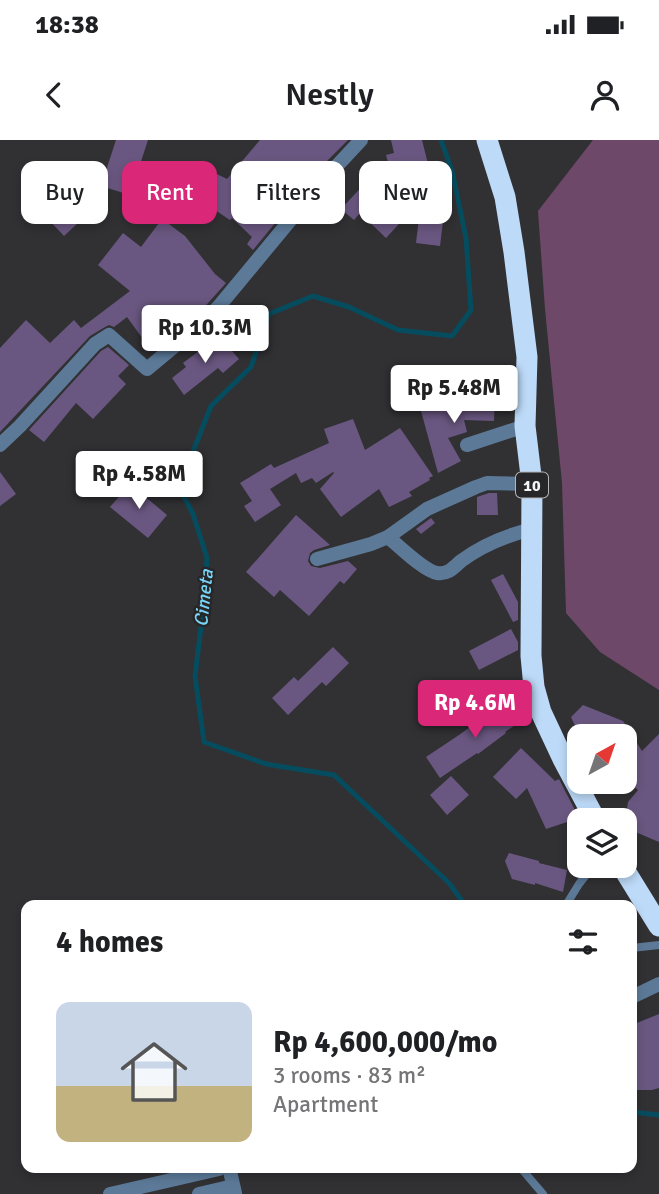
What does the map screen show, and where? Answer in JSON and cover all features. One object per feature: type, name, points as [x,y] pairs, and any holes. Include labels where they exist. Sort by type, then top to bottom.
[{"type":"highway","name":"10","points":[[487,140],[505,197],[527,357],[525,426],[532,484],[531,656],[534,687],[541,712],[589,808]]},
{"type":"highway","points":[[629,878],[659,926]]},
{"type":"street","points":[[0,445],[95,344],[108,335],[147,369],[207,319],[321,183],[361,140]]},
{"type":"street","points":[[467,444],[525,426]]},
{"type":"street","points":[[317,559],[388,537],[426,509],[487,483],[532,484]]},
{"type":"street","points":[[388,537],[432,572],[442,574],[470,555],[510,534],[532,529]]},
{"type":"street","points":[[637,995],[659,984]]},
{"type":"street","points":[[110,1194],[200,1173]]},
{"type":"street","points":[[198,1194],[229,1190],[224,1173]]},
{"type":"lane","points":[[569,900],[584,878]]},
{"type":"lane","points":[[637,947],[659,945]]},
{"type":"lane","points":[[525,1173],[543,1194]]},
{"type":"shaded area","points":[[593,140],[659,140],[659,690],[600,652],[566,613],[562,483],[538,211]]},
{"type":"building","points":[[116,140],[148,140],[141,161],[122,161],[122,193],[108,188],[108,165]]},
{"type":"building","points":[[260,140],[348,140],[327,161],[242,161]]},
{"type":"building","points":[[391,140],[422,140],[427,161],[388,161],[386,155],[394,153]]},
{"type":"building","points":[[217,174],[227,179],[231,174],[230,220],[217,211]]},
{"type":"building","points":[[359,190],[359,214],[354,220],[345,212],[345,205]]},
{"type":"building","points":[[53,224],[77,224],[64,236]]},
{"type":"building","points":[[158,224],[169,224],[185,236],[215,274],[226,283],[200,312],[151,350],[127,317],[114,327],[109,325],[90,336],[0,432],[0,348],[26,320],[50,343],[74,320],[81,328],[130,291],[98,265],[123,233],[141,247]]},
{"type":"building","points":[[238,224],[274,224],[253,250],[247,244],[252,237]]},
{"type":"building","points":[[371,224],[399,224],[386,238]]},
{"type":"building","points":[[418,224],[443,224],[440,246],[416,243]]},
{"type":"building","points":[[219,336],[239,359],[223,373],[218,368],[184,395],[172,378],[186,367],[183,363]]},
{"type":"building","points":[[108,347],[129,365],[118,376],[126,384],[93,419],[76,403],[44,442],[29,430],[101,351]]},
{"type":"building","points":[[473,395],[495,395],[494,421],[464,420],[467,432],[448,438],[461,461],[438,473],[421,411]]},
{"type":"building","points":[[353,419],[365,450],[400,428],[433,476],[430,480],[409,492],[412,496],[389,507],[379,489],[341,517],[320,489],[333,472],[316,483],[312,478],[301,483],[296,473],[270,489],[281,505],[255,522],[244,506],[252,501],[240,483],[271,464],[274,468],[329,443],[324,429]]},
{"type":"building","points":[[0,472],[16,494],[0,506]]},
{"type":"building","points":[[130,484],[167,515],[148,538],[110,507]]},
{"type":"building","points":[[497,493],[498,515],[477,515],[477,497]]},
{"type":"building","points":[[296,515],[330,545],[310,553],[308,561],[311,566],[320,568],[348,561],[357,569],[344,584],[340,581],[309,616],[280,590],[274,597],[246,572]]},
{"type":"building","points":[[431,518],[435,523],[421,534],[416,529]]},
{"type":"building","points":[[503,574],[518,602],[518,620],[513,622],[491,580]]},
{"type":"building","points":[[511,629],[518,642],[518,650],[479,670],[469,651]]},
{"type":"building","points":[[333,647],[349,663],[326,686],[322,682],[288,715],[272,698],[294,677],[298,681]]},
{"type":"building","points":[[524,702],[528,716],[478,754],[440,778],[426,757],[486,715],[489,719]]},
{"type":"building","points":[[583,705],[625,724],[574,724],[571,717]]},
{"type":"building","points":[[659,734],[659,842],[637,833],[637,808],[627,808],[628,802],[638,790],[637,743],[642,751]]},
{"type":"building","points":[[521,748],[555,781],[559,779],[574,808],[567,808],[567,822],[546,829],[527,788],[516,799],[493,777]]},
{"type":"building","points":[[451,776],[469,795],[447,815],[430,795]]},
{"type":"building","points":[[509,853],[567,870],[563,892],[512,879],[505,861]]},
{"type":"building","points":[[659,1014],[659,1088],[652,1090],[637,1090],[637,1023]]},
{"type":"waterway","name":"Cimeta","points":[[441,140],[452,171],[466,238],[471,310],[452,336],[398,330],[349,307],[313,296],[269,314],[251,367],[211,406],[179,487],[193,514],[207,558],[195,676],[204,742],[266,764],[334,775],[449,883],[461,900]]},
{"type":"waterway","name":"Cimeta","points":[[637,1113],[659,1115]]}]
